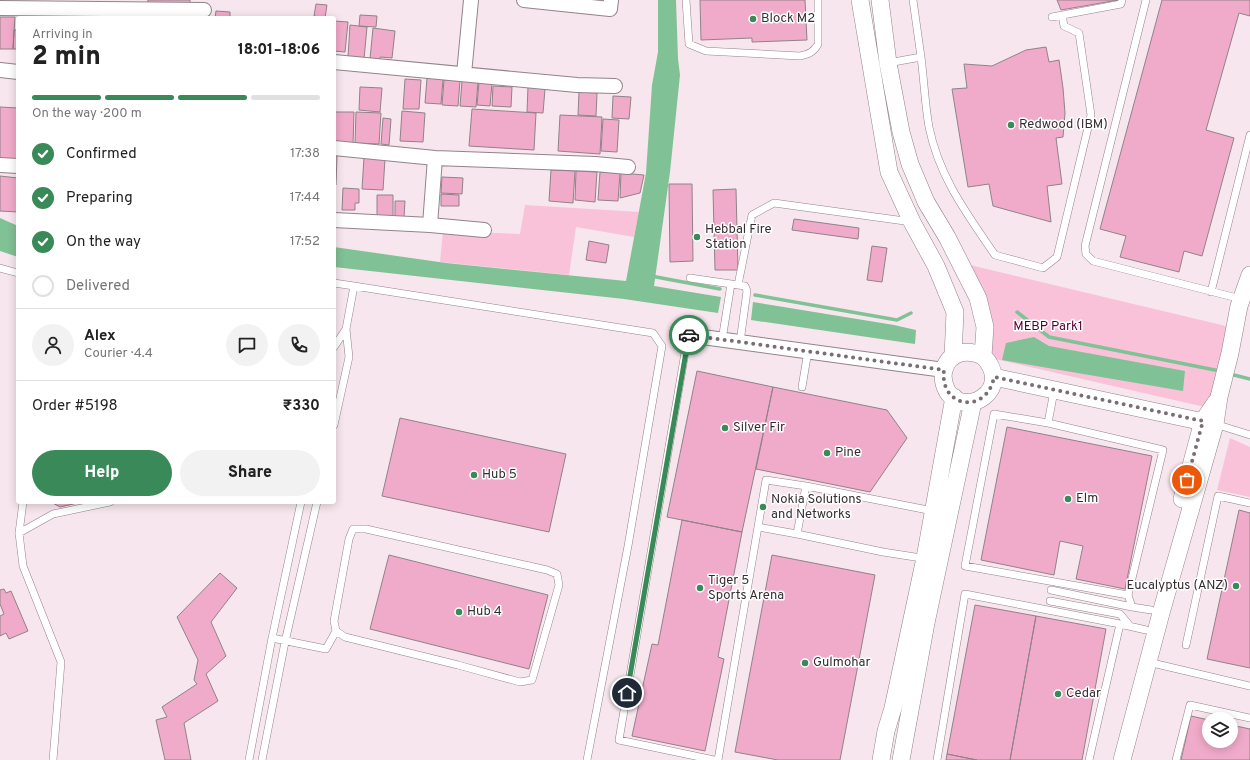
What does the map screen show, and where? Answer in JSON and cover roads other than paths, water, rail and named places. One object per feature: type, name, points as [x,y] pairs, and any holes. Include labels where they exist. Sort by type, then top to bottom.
[{"type":"street","points":[[464,74],[471,0]]},
{"type":"street","points":[[525,0],[610,9],[610,0]]},
{"type":"street","points":[[688,335],[808,351],[948,363],[960,353],[976,353],[983,356],[991,366],[994,377],[992,386],[988,393],[981,399],[973,402],[964,402],[949,394],[944,386],[943,378],[948,363],[955,312],[936,266],[912,222],[889,172],[860,0]]},
{"type":"street","points":[[880,0],[888,63],[901,132],[910,164],[926,202],[947,237],[978,298],[985,327],[983,356]]},
{"type":"street","points":[[0,8],[204,9]]},
{"type":"street","points":[[336,62],[577,85],[615,86]]},
{"type":"street","points":[[0,70],[16,72]]},
{"type":"street","points":[[336,148],[435,158],[595,164],[628,167]]},
{"type":"street","points":[[430,225],[435,158]]},
{"type":"street","points":[[0,165],[16,166]]},
{"type":"street","points":[[336,220],[430,225],[484,230]]},
{"type":"street","points":[[1112,760],[1138,628],[1151,610],[1220,391],[1239,306],[1247,287]]},
{"type":"street","points":[[994,377],[1209,423]]},
{"type":"street","points":[[881,760],[886,731],[893,708],[925,558],[954,397]]},
{"type":"street","points":[[901,760],[926,623],[973,402]]},
{"type":"street","points":[[1122,760],[1209,423]]},
{"type":"lane","points":[[686,0],[690,44],[706,51],[800,56],[811,53],[815,50],[818,44],[818,0]]},
{"type":"lane","points":[[913,0],[929,127],[945,176],[960,204],[995,255],[1044,268],[1057,257],[1091,115],[1079,33],[1064,26],[1062,15]]},
{"type":"lane","points":[[1052,17],[1121,4],[1122,0]]},
{"type":"lane","points":[[1146,0],[1085,250],[1086,254],[1094,261],[1211,292],[1247,287]]},
{"type":"lane","points":[[888,63],[921,57]]},
{"type":"lane","points":[[1211,292],[1250,135]]},
{"type":"lane","points":[[722,340],[734,284],[752,215],[774,203],[912,222]]},
{"type":"lane","points":[[0,268],[16,272]]},
{"type":"lane","points":[[690,278],[745,286],[747,291],[740,342]]},
{"type":"lane","points":[[336,283],[653,333],[662,346],[628,546],[587,760]]},
{"type":"lane","points":[[336,416],[349,357],[346,329],[354,286]]},
{"type":"lane","points":[[336,344],[346,329]]},
{"type":"lane","points":[[688,335],[619,740],[714,760]]},
{"type":"lane","points":[[802,387],[808,351]]},
{"type":"lane","points":[[1048,423],[1054,390]]},
{"type":"lane","points":[[1128,595],[965,566],[994,414],[1048,423],[1163,450],[1128,595],[1132,607]]},
{"type":"lane","points":[[1209,423],[1250,435]]},
{"type":"lane","points":[[718,760],[766,480],[806,486],[933,511]]},
{"type":"lane","points":[[797,534],[806,486]]},
{"type":"lane","points":[[1186,645],[1218,496],[1250,503]]},
{"type":"lane","points":[[23,504],[19,533],[23,566],[61,662],[53,760]]},
{"type":"lane","points":[[19,533],[53,514],[100,504]]},
{"type":"lane","points":[[249,760],[272,638],[301,504]]},
{"type":"lane","points":[[262,760],[285,642],[317,504]]},
{"type":"lane","points":[[758,527],[915,558],[925,558]]},
{"type":"lane","points":[[272,638],[285,642],[326,649],[336,632],[334,621],[349,539],[353,529],[366,529],[540,568],[557,574],[560,585],[532,680],[520,682],[345,637],[336,632]]},
{"type":"lane","points":[[1052,590],[1151,610]]},
{"type":"lane","points":[[937,760],[965,594],[1138,628]]},
{"type":"lane","points":[[1050,601],[1120,614],[1138,628]]},
{"type":"lane","points":[[1088,760],[1120,624]]},
{"type":"lane","points":[[1148,662],[1250,686]]},
{"type":"lane","points":[[1176,760],[1190,705],[1250,718]]},
{"type":"waterway","points":[[651,276],[720,289]]},
{"type":"waterway","points":[[755,295],[897,320],[911,313]]},
{"type":"waterway","points":[[1017,312],[1049,337],[1220,371]]},
{"type":"waterway","points":[[1230,374],[1250,379]]},
{"type":"place","name":"Block M2","points":[[753,19]]},
{"type":"place","name":"Redwood (IBM)","points":[[1011,125]]},
{"type":"place","name":"Hebbal Fire Station","points":[[697,237]]},
{"type":"place","name":"Silver Fir","points":[[725,428]]},
{"type":"place","name":"Pine","points":[[827,453]]},
{"type":"place","name":"Hub 5","points":[[474,475]]},
{"type":"place","name":"Elm","points":[[1068,499]]},
{"type":"place","name":"Nokia Solutions and Networks","points":[[763,507]]},
{"type":"place","name":"Eucalyptus (ANZ)","points":[[1236,586]]},
{"type":"place","name":"Tiger 5 Sports Arena","points":[[700,588]]},
{"type":"place","name":"Hub 4","points":[[459,612]]},
{"type":"place","name":"Gulmohar","points":[[805,663]]},
{"type":"place","name":"Cedar","points":[[1058,694]]},
{"type":"park label","name":"MEBP Park1","points":[[1048,327]]}]
